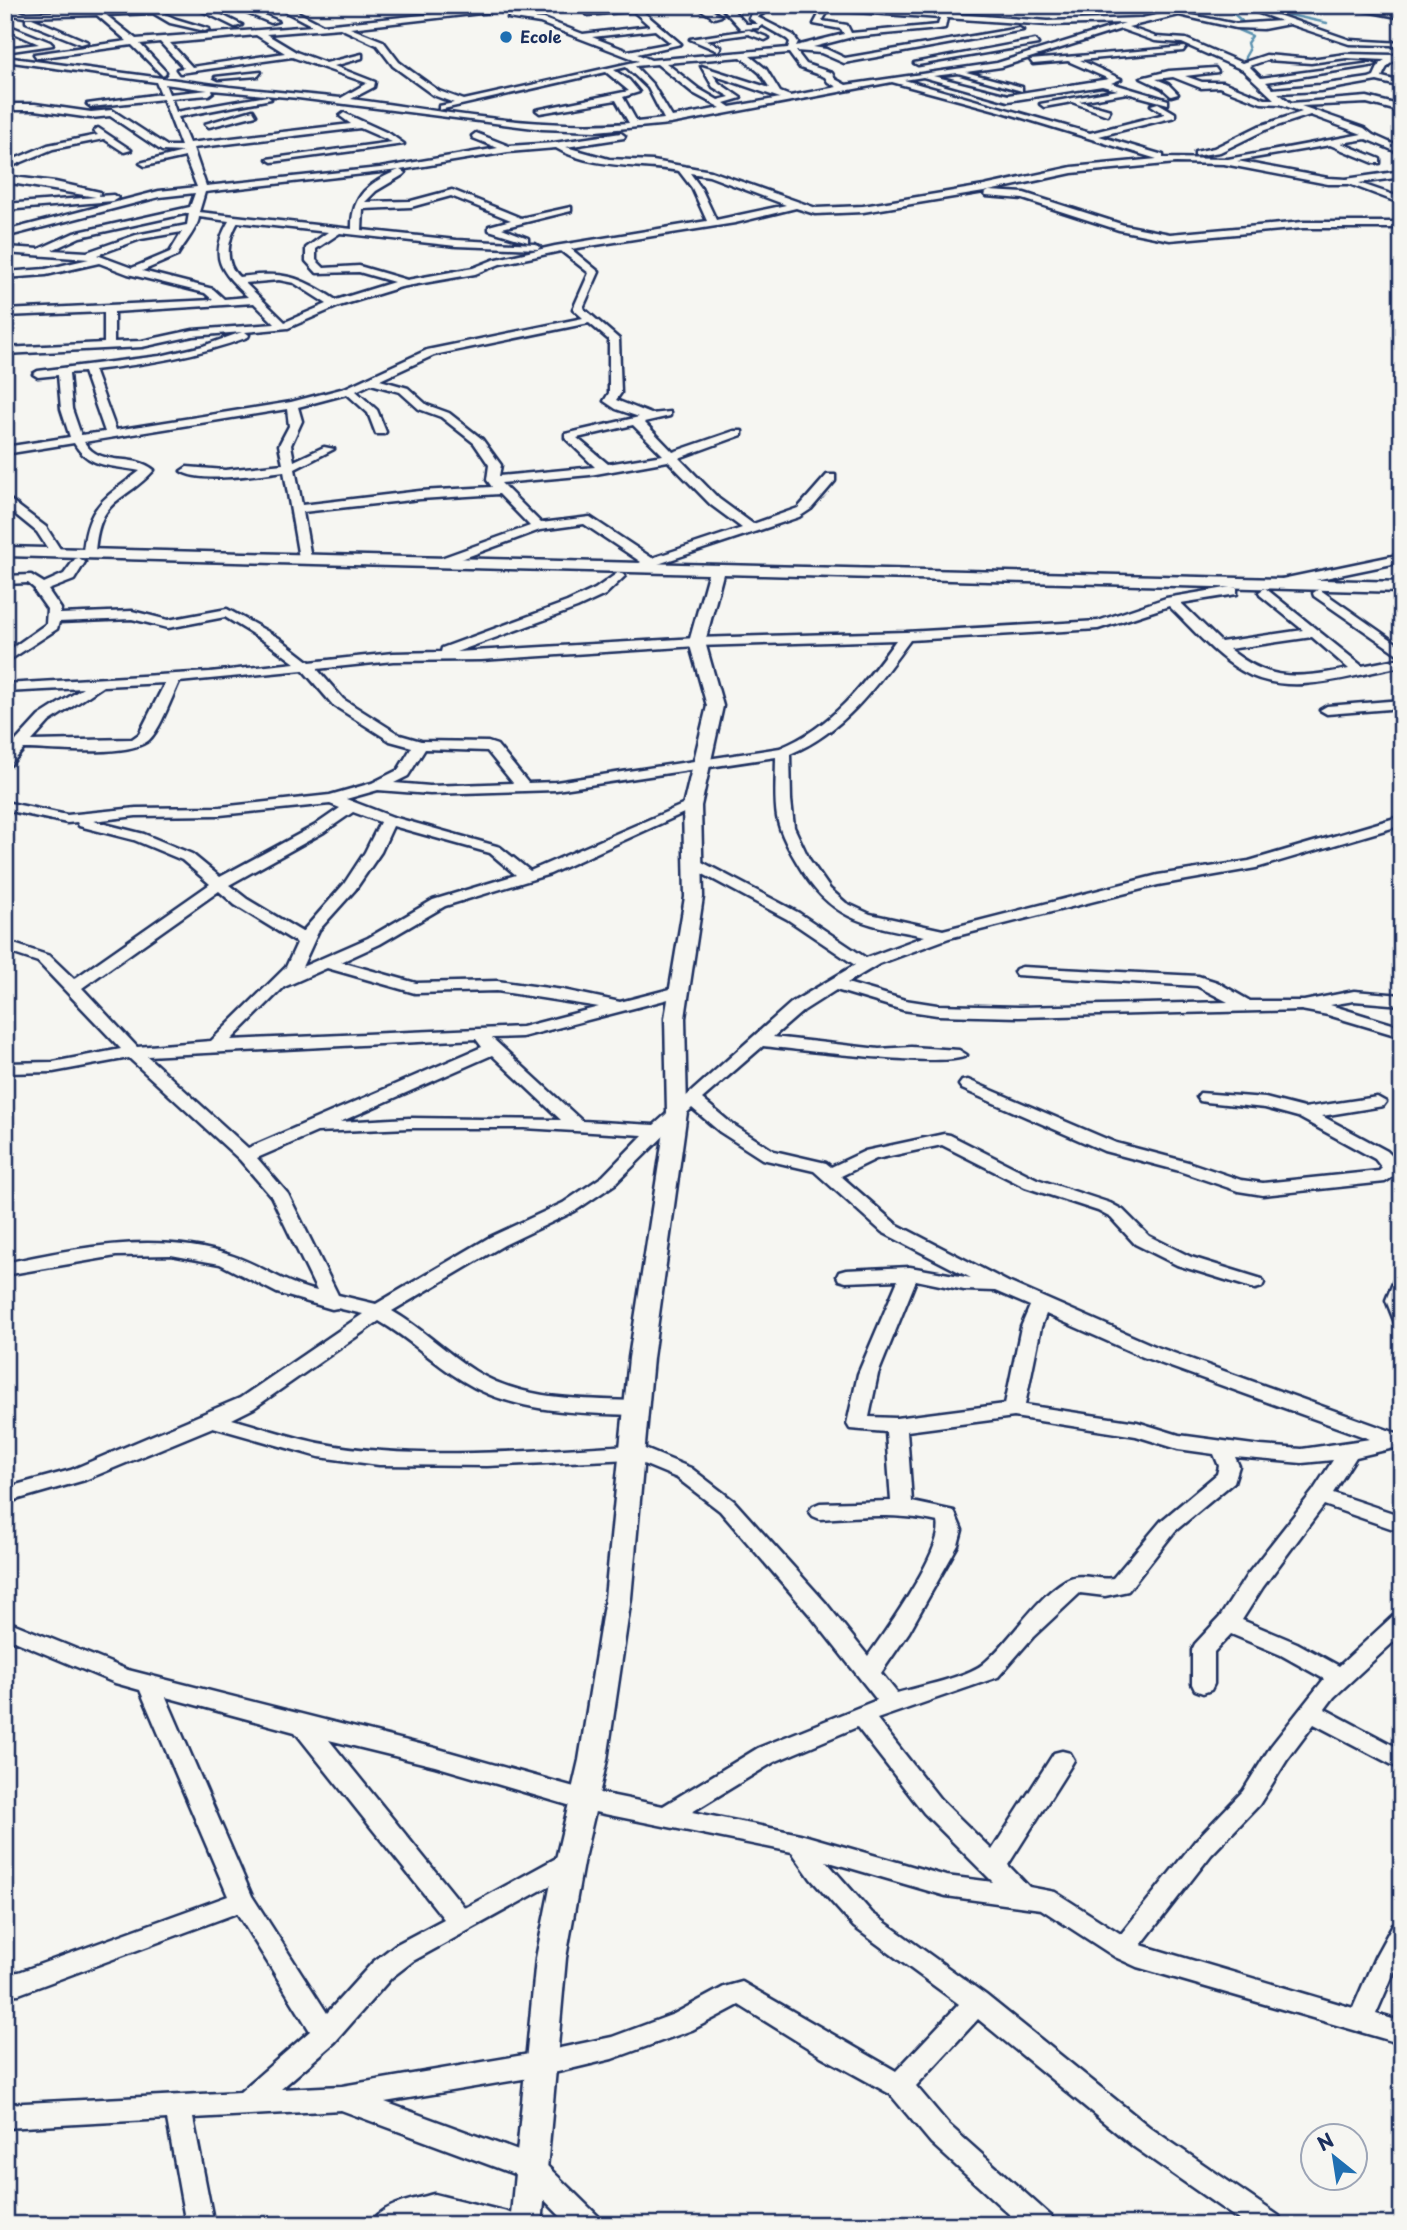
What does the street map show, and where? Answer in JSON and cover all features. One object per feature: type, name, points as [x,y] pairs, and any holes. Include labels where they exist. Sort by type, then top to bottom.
[{"type":"street","points":[[7,12],[47,5]]},
{"type":"street","points":[[88,5],[104,14],[130,39],[161,76],[167,101],[189,150],[202,188],[194,211],[195,219],[171,256],[132,272]]},
{"type":"street","points":[[194,5],[238,25]]},
{"type":"street","points":[[231,5],[274,21]]},
{"type":"street","points":[[277,5],[323,27]]},
{"type":"street","points":[[162,40],[547,5]]},
{"type":"street","points":[[577,5],[588,13],[648,6]]},
{"type":"street","points":[[698,5],[717,16]]},
{"type":"street","points":[[723,5],[744,27],[764,26]]},
{"type":"street","points":[[797,5],[1008,21]]},
{"type":"street","points":[[866,11],[877,5]]},
{"type":"street","points":[[900,13],[935,5]]},
{"type":"street","points":[[1193,5],[1201,9]]},
{"type":"street","points":[[1167,23],[1180,14],[1220,5]]},
{"type":"street","points":[[1241,5],[1349,43],[1391,43],[1402,46]]},
{"type":"street","points":[[1339,5],[1402,16]]},
{"type":"street","points":[[530,6],[544,13],[550,23]]},
{"type":"street","points":[[784,12],[773,6],[752,17],[764,26],[785,34],[794,42],[791,50]]},
{"type":"street","points":[[632,7],[677,44]]},
{"type":"street","points":[[960,7],[1032,26]]},
{"type":"street","points":[[153,8],[173,21],[205,29]]},
{"type":"street","points":[[7,12],[24,15],[104,14],[165,9]]},
{"type":"street","points":[[826,9],[817,22],[844,27],[846,37]]},
{"type":"street","points":[[7,12],[84,41]]},
{"type":"street","points":[[1064,13],[1076,22]]},
{"type":"street","points":[[1180,14],[1203,21],[1257,27],[1291,21]]},
{"type":"street","points":[[428,111],[628,65],[745,56],[804,48],[846,37],[939,27],[944,16]]},
{"type":"street","points":[[6,59],[130,39],[303,18]]},
{"type":"street","points":[[397,20],[520,18],[550,23],[650,62]]},
{"type":"street","points":[[804,48],[826,52],[841,61],[1032,26],[1142,20],[1167,23],[1184,36],[1183,41]]},
{"type":"street","points":[[998,65],[1142,20]]},
{"type":"street","points":[[5,26],[49,45]]},
{"type":"street","points":[[338,26],[380,43],[396,64],[436,93],[463,103]]},
{"type":"street","points":[[1032,26],[1040,51],[1060,70]]},
{"type":"street","points":[[1119,26],[1150,37],[1183,41],[1242,66],[1262,80],[1285,103],[1361,130],[1369,134],[1367,136]]},
{"type":"street","points":[[584,36],[658,27]]},
{"type":"street","points":[[257,32],[293,54],[371,82],[341,101]]},
{"type":"street","points":[[697,41],[694,39],[749,32],[770,41],[718,48]]},
{"type":"street","points":[[765,38],[785,34]]},
{"type":"street","points":[[603,44],[669,35]]},
{"type":"street","points":[[846,37],[898,52],[947,71],[1036,93]]},
{"type":"street","points":[[7,48],[130,39],[206,45],[266,38]]},
{"type":"street","points":[[162,40],[191,69]]},
{"type":"street","points":[[629,53],[697,41],[718,48],[728,57]]},
{"type":"street","points":[[904,66],[1035,42]]},
{"type":"street","points":[[6,59],[126,75],[161,76],[229,90],[298,95],[562,128],[635,126],[670,121],[921,74],[1197,47]]},
{"type":"street","points":[[791,50],[803,66],[829,75],[831,80],[845,88]]},
{"type":"street","points":[[161,76],[293,54]]},
{"type":"street","points":[[1117,54],[1166,74],[1201,85],[1220,84],[1264,101]]},
{"type":"street","points":[[324,67],[359,56]]},
{"type":"street","points":[[745,56],[763,71],[776,92]]},
{"type":"street","points":[[1242,66],[1266,57],[1314,61],[1346,56],[1400,56]]},
{"type":"street","points":[[1262,80],[1383,65],[1400,56]]},
{"type":"street","points":[[987,105],[1008,98],[1117,79],[1067,58]]},
{"type":"street","points":[[694,59],[716,85],[737,98],[716,102]]},
{"type":"street","points":[[660,62],[696,91],[729,109]]},
{"type":"street","points":[[628,65],[639,73],[657,96],[661,111],[670,121]]},
{"type":"street","points":[[1377,78],[1383,65]]},
{"type":"street","points":[[984,66],[1011,75]]},
{"type":"street","points":[[540,110],[635,92],[623,79],[607,69]]},
{"type":"street","points":[[706,70],[787,97]]},
{"type":"street","points":[[1174,94],[1165,86],[1145,78],[1215,70]]},
{"type":"street","points":[[181,81],[258,74]]},
{"type":"street","points":[[921,74],[1008,98]]},
{"type":"street","points":[[92,83],[126,75]]},
{"type":"street","points":[[1069,76],[1091,85]]},
{"type":"street","points":[[1273,92],[1320,88],[1377,78],[1399,83]]},
{"type":"street","points":[[891,79],[1173,160],[1217,150],[1262,128],[1310,113]]},
{"type":"street","points":[[1037,82],[1062,89]]},
{"type":"street","points":[[1102,83],[1165,102]]},
{"type":"street","points":[[127,150],[88,124],[167,101],[229,90]]},
{"type":"street","points":[[5,107],[167,101],[246,91]]},
{"type":"street","points":[[1006,110],[1126,92]]},
{"type":"street","points":[[424,95],[436,93]]},
{"type":"street","points":[[174,116],[298,95]]},
{"type":"street","points":[[619,97],[635,126]]},
{"type":"street","points":[[333,119],[412,98]]},
{"type":"street","points":[[1070,100],[1107,112]]},
{"type":"street","points":[[1246,104],[1264,101],[1285,103],[1367,100],[1402,106]]},
{"type":"street","points":[[95,103],[116,114],[165,149],[189,150]]},
{"type":"street","points":[[226,141],[206,124],[256,111],[247,103]]},
{"type":"street","points":[[1038,121],[1084,106]]},
{"type":"street","points":[[1087,136],[1172,115],[1155,106]]},
{"type":"street","points":[[35,107],[91,115],[116,114]]},
{"type":"street","points":[[272,159],[400,143],[383,134],[356,126],[344,116]]},
{"type":"street","points":[[145,163],[226,141],[263,139],[356,126]]},
{"type":"street","points":[[6,218],[12,213],[8,206],[159,194],[380,171],[509,149],[614,138],[635,126]]},
{"type":"street","points":[[178,129],[191,127]]},
{"type":"street","points":[[1107,130],[1189,156]]},
{"type":"street","points":[[310,133],[333,153]]},
{"type":"street","points":[[5,166],[51,147],[107,136]]},
{"type":"street","points":[[476,136],[509,149]]},
{"type":"street","points":[[1224,161],[1367,136],[1399,147]]},
{"type":"street","points":[[263,139],[284,180]]},
{"type":"street","points":[[1330,142],[1377,161]]},
{"type":"street","points":[[554,146],[599,160],[681,169],[725,178],[757,193],[815,211],[863,209],[1072,170],[1173,160],[1224,161],[1285,174],[1346,182],[1402,201]]},
{"type":"street","points":[[341,162],[412,152]]},
{"type":"street","points":[[370,158],[380,171]]},
{"type":"street","points":[[357,231],[354,214],[358,205],[371,190],[409,167]]},
{"type":"street","points":[[681,169],[696,188],[713,224]]},
{"type":"street","points":[[1346,182],[1402,174]]},
{"type":"street","points":[[5,179],[55,185],[114,198]]},
{"type":"street","points":[[358,205],[411,204],[452,193],[518,220]]},
{"type":"street","points":[[5,234],[159,194]]},
{"type":"street","points":[[954,194],[1024,197],[1122,229],[1170,237],[1303,225],[1402,225]]},
{"type":"street","points":[[5,351],[109,347],[152,343],[201,332],[284,326],[335,304],[408,283],[482,270],[497,262],[556,248],[666,229],[713,224],[796,205]]},
{"type":"street","points":[[568,209],[492,228],[526,240],[545,242],[594,271],[578,309],[614,339],[615,393],[610,401],[618,407],[640,412],[650,418]]},
{"type":"street","points":[[40,252],[77,235],[194,211],[283,224],[469,244],[556,248]]},
{"type":"street","points":[[236,217],[225,235],[223,257],[228,272],[234,281],[284,326]]},
{"type":"street","points":[[88,255],[139,237],[191,227]]},
{"type":"street","points":[[340,229],[312,248],[311,261],[321,271],[359,269],[408,283]]},
{"type":"street","points":[[469,244],[496,231]]},
{"type":"street","points":[[5,250],[88,255],[132,272],[209,290],[220,300]]},
{"type":"street","points":[[5,275],[46,272],[99,260]]},
{"type":"street","points":[[234,281],[277,275],[291,276],[335,304]]},
{"type":"street","points":[[5,313],[256,300]]},
{"type":"street","points":[[109,309],[109,347]]},
{"type":"street","points":[[5,451],[291,405],[349,390],[431,352],[589,320]]},
{"type":"street","points":[[38,374],[198,351],[265,329]]},
{"type":"street","points":[[88,368],[111,433]]},
{"type":"street","points":[[42,588],[69,577],[84,558],[91,527],[105,504],[148,470],[91,458],[74,438],[63,390],[64,371]]},
{"type":"street","points":[[370,380],[409,392],[423,407],[444,415],[478,441],[495,465],[498,485],[538,527]]},
{"type":"street","points":[[349,390],[373,412],[380,432]]},
{"type":"street","points":[[291,405],[297,426],[285,445],[305,558]]},
{"type":"street","points":[[605,468],[589,457],[569,436],[666,414]]},
{"type":"street","points":[[637,422],[715,502],[750,528]]},
{"type":"street","points":[[297,509],[498,485],[671,457],[738,433]]},
{"type":"street","points":[[187,471],[225,474],[291,467],[328,449]]},
{"type":"street","points":[[643,565],[804,510],[811,505],[818,489],[831,478]]},
{"type":"street","points":[[5,500],[42,530],[56,552]]},
{"type":"street","points":[[445,561],[538,527],[586,520],[643,565]]},
{"type":"street","points":[[5,551],[56,552],[84,558],[619,576],[716,574],[1271,588],[1402,587]]},
{"type":"street","points":[[5,560],[305,558],[643,565],[716,574],[1232,591]]},
{"type":"street","points":[[5,688],[174,679],[369,659],[1098,625],[1171,601],[1271,588],[1402,558]]},
{"type":"street","points":[[526,2225],[551,1958],[569,1863],[585,1800],[618,1598],[641,1357],[684,1106],[678,992],[692,923],[695,864],[692,806],[715,706],[697,642],[716,574]]},
{"type":"street","points":[[433,656],[572,606],[600,592],[619,576]]},
{"type":"street","points":[[5,580],[32,579],[42,588],[41,592],[54,609],[52,626],[6,657]]},
{"type":"street","points":[[1271,588],[1320,593],[1402,595]]},
{"type":"street","points":[[1271,588],[1314,633],[1358,669]]},
{"type":"street","points":[[1320,593],[1402,653]]},
{"type":"street","points":[[1171,601],[1220,646],[1261,676],[1303,679],[1402,662]]},
{"type":"street","points":[[54,618],[132,615],[168,624],[227,613],[264,634],[307,666],[338,702],[394,738],[420,745],[483,745],[492,748],[525,788]]},
{"type":"street","points":[[1220,646],[1314,633]]},
{"type":"street","points":[[377,786],[430,790],[567,785],[783,752],[813,740],[875,677],[906,636]]},
{"type":"street","points":[[21,745],[121,745],[136,742],[145,736],[174,679]]},
{"type":"street","points":[[5,762],[52,713],[102,681]]},
{"type":"street","points":[[1327,710],[1402,704]]},
{"type":"street","points":[[67,819],[136,811],[220,811],[331,799],[377,786],[403,773],[420,745]]},
{"type":"street","points":[[783,752],[787,825],[796,845],[831,900],[865,916],[943,935]]},
{"type":"street","points":[[331,799],[388,820],[495,850],[527,876]]},
{"type":"street","points":[[5,806],[139,836],[187,857],[241,902],[306,941]]},
{"type":"street","points":[[280,983],[374,942],[439,903],[586,855],[692,806]]},
{"type":"street","points":[[72,988],[219,884],[312,833],[351,807]]},
{"type":"street","points":[[216,1045],[293,969],[320,918],[350,887],[373,852],[388,820]]},
{"type":"street","points":[[5,1496],[78,1475],[212,1420],[269,1389],[377,1311],[497,1241],[569,1206],[608,1180],[684,1106],[797,1007],[866,965],[943,935],[1139,884],[1267,860],[1402,820]]},
{"type":"street","points":[[695,864],[784,911],[866,965]]},
{"type":"street","points":[[5,946],[44,959],[133,1052],[246,1156],[279,1194],[332,1303]]},
{"type":"street","points":[[328,964],[415,988],[497,986],[563,995],[621,1007]]},
{"type":"street","points":[[1022,972],[1198,981],[1211,985],[1245,1005]]},
{"type":"street","points":[[832,984],[903,1005],[937,1010],[1019,1012],[1301,1005],[1331,1010],[1402,1032]]},
{"type":"street","points":[[5,1068],[52,1067],[133,1052],[216,1045],[479,1036],[553,1026],[678,992]]},
{"type":"street","points":[[1301,1005],[1354,996],[1402,1000]]},
{"type":"street","points":[[479,1036],[577,1126]]},
{"type":"street","points":[[759,1040],[879,1054],[911,1052],[959,1055]]},
{"type":"street","points":[[246,1156],[494,1048]]},
{"type":"street","points":[[968,1084],[1110,1147],[1182,1166],[1238,1185],[1263,1189],[1385,1176],[1397,1170],[1381,1155],[1304,1113],[1265,1103],[1206,1097]]},
{"type":"street","points":[[1304,1113],[1377,1102]]},
{"type":"street","points":[[684,1106],[726,1128],[768,1155],[820,1167],[889,1228],[1040,1305],[1150,1352],[1399,1443]]},
{"type":"street","points":[[309,1129],[409,1123],[577,1126],[659,1131]]},
{"type":"street","points":[[829,1175],[871,1155],[944,1139],[1031,1183],[1104,1207],[1117,1214],[1142,1240],[1184,1261],[1255,1283]]},
{"type":"street","points":[[5,1269],[76,1254],[117,1249],[156,1249],[202,1254],[225,1260],[282,1288],[332,1303],[377,1311],[471,1376],[495,1388],[547,1403],[637,1408]]},
{"type":"street","points":[[846,1276],[910,1273],[964,1284],[1001,1286]]},
{"type":"street","points":[[910,1273],[868,1374],[857,1424],[896,1425],[1014,1410],[1137,1429],[1178,1442],[1302,1456],[1349,1451],[1387,1441],[1399,1443]]},
{"type":"street","points":[[1402,1282],[1395,1294],[1394,1306],[1402,1318]]},
{"type":"street","points":[[1014,1410],[1031,1327],[1040,1305]]},
{"type":"street","points":[[212,1420],[319,1450],[379,1458],[487,1459],[633,1452],[684,1473],[727,1506],[870,1671],[892,1703]]},
{"type":"street","points":[[896,1425],[902,1510]]},
{"type":"street","points":[[665,1817],[745,1766],[861,1715],[990,1671],[1025,1631],[1074,1585],[1090,1584],[1105,1588],[1120,1584],[1168,1526],[1227,1477],[1229,1466],[1223,1449]]},
{"type":"street","points":[[1203,1684],[1203,1650],[1228,1623],[1255,1581],[1320,1496],[1349,1451]]},
{"type":"street","points":[[1320,1496],[1402,1524]]},
{"type":"street","points":[[820,1511],[860,1508],[932,1512],[947,1516],[951,1530],[947,1545],[907,1615],[870,1671]]},
{"type":"street","points":[[1124,1949],[1203,1848],[1251,1798],[1279,1752],[1340,1676],[1402,1621]]},
{"type":"street","points":[[1228,1623],[1289,1649],[1340,1676]]},
{"type":"street","points":[[5,1628],[123,1677],[435,1757],[585,1800],[800,1844],[946,1886],[1020,1894],[1058,1904],[1124,1949],[1146,1959],[1402,2033]]},
{"type":"street","points":[[149,1684],[242,1901],[326,2034]]},
{"type":"street","points":[[1311,1712],[1402,1761]]},
{"type":"street","points":[[861,1715],[932,1806],[1020,1894]]},
{"type":"street","points":[[303,1725],[460,1920]]},
{"type":"street","points":[[993,1868],[1062,1760]]},
{"type":"street","points":[[800,1844],[820,1872],[863,1920],[977,2004],[1143,2138],[1269,2225]]},
{"type":"street","points":[[246,2103],[326,2034],[382,1970],[404,1953],[460,1920],[569,1863]]},
{"type":"street","points":[[5,1984],[19,1983],[242,1901]]},
{"type":"street","points":[[1360,2021],[1387,1957],[1402,1931]]},
{"type":"street","points":[[5,2116],[342,2098],[541,2064],[612,2048],[650,2036],[742,1993],[830,2048],[899,2086],[940,2133],[1041,2225]]},
{"type":"street","points":[[899,2086],[977,2004]]},
{"type":"street","points":[[342,2098],[531,2168],[588,2225]]},
{"type":"street","points":[[178,2107],[200,2225]]},
{"type":"street","points":[[384,2225],[434,2207],[507,2225]]},
{"type":"waterway","points":[[1234,5],[1227,8],[1242,21],[1238,30],[1252,36],[1247,43],[1249,50],[1245,57],[1248,63]]},
{"type":"waterway","points":[[1253,7],[1327,23]]},
{"type":"place","name":"Ecole","points":[[506,37]]}]
